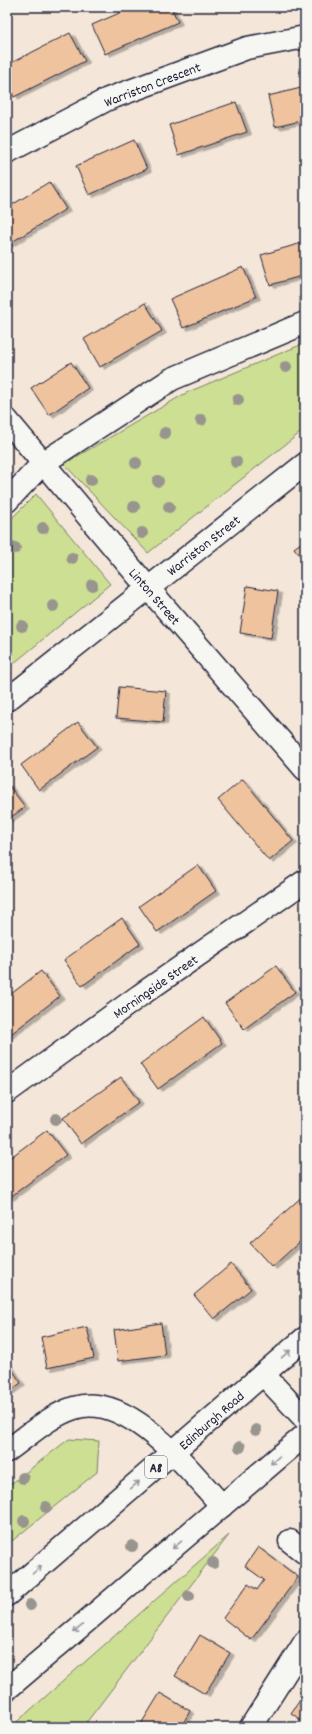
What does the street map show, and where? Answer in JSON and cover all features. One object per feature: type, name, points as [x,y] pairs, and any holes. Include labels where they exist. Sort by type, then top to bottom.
[{"type":"street","name":"Warriston Crescent","points":[[7,152],[108,99],[247,48],[305,37]]},
{"type":"street","points":[[7,501],[42,463],[172,379],[305,323]]},
{"type":"street","name":"Linton Street","points":[[7,420],[148,588],[305,769]]},
{"type":"street","name":"Warriston Street","points":[[7,700],[305,464]]},
{"type":"street","name":"Morningside Street","points":[[7,1092],[140,996],[305,881]]},
{"type":"street","name":"Edinburgh Road","points":[[7,1595],[305,1338]]},
{"type":"street","points":[[263,1374],[305,1419]]},
{"type":"street","points":[[7,1451],[56,1416],[75,1407],[95,1406],[119,1412],[152,1432],[222,1506]]},
{"type":"street","points":[[7,1689],[305,1435]]},
{"type":"street","points":[[252,1727],[305,1642]]},
{"type":"green space","points":[[305,343],[305,429],[148,553],[64,464],[186,393]]},
{"type":"green space","points":[[36,494],[110,584],[7,669],[7,523]]},
{"type":"green space","points":[[69,1439],[99,1441],[97,1472],[7,1545],[7,1487]]},
{"type":"green space","points":[[229,1535],[83,1727],[11,1727]]},
{"type":"building","points":[[133,7],[171,7],[178,22],[105,54],[92,25]]},
{"type":"building","points":[[70,33],[85,61],[14,97],[7,84],[7,65]]},
{"type":"building","points":[[305,87],[305,120],[275,127],[268,96]]},
{"type":"building","points":[[236,102],[247,132],[179,155],[169,125]]},
{"type":"building","points":[[134,140],[147,169],[89,195],[76,166]]},
{"type":"building","points":[[49,182],[66,209],[7,245],[7,208]]},
{"type":"building","points":[[305,242],[305,275],[270,285],[261,255]]},
{"type":"building","points":[[243,267],[256,297],[183,328],[170,299]]},
{"type":"building","points":[[145,303],[162,331],[100,367],[84,339]]},
{"type":"building","points":[[71,362],[88,388],[49,415],[31,388]]},
{"type":"building","points":[[305,540],[305,562],[294,548]]},
{"type":"building","points":[[247,586],[278,591],[271,638],[240,633]]},
{"type":"building","points":[[119,687],[166,691],[163,722],[116,718]]},
{"type":"building","points":[[78,722],[97,747],[39,790],[21,765]]},
{"type":"building","points":[[243,779],[293,841],[269,861],[218,800]]},
{"type":"building","points":[[7,783],[25,807],[7,820]]},
{"type":"building","points":[[198,865],[216,891],[157,932],[139,906]]},
{"type":"building","points":[[122,918],[140,944],[82,986],[64,960]]},
{"type":"building","points":[[276,966],[295,992],[244,1029],[225,1003]]},
{"type":"building","points":[[41,971],[60,996],[7,1037],[7,997]]},
{"type":"building","points":[[204,1017],[222,1043],[158,1089],[140,1064]]},
{"type":"building","points":[[121,1077],[139,1102],[81,1144],[63,1118]]},
{"type":"building","points":[[47,1130],[66,1155],[9,1198],[7,1195],[7,1160]]},
{"type":"building","points":[[305,1194],[305,1237],[272,1267],[250,1243]]},
{"type":"building","points":[[231,1264],[251,1289],[214,1319],[194,1295]]},
{"type":"building","points":[[161,1323],[165,1355],[118,1361],[114,1330]]},
{"type":"building","points":[[87,1327],[94,1358],[47,1368],[41,1337]]},
{"type":"building","points":[[7,1362],[21,1383],[7,1393]]},
{"type":"building","points":[[258,1547],[298,1577],[251,1640],[223,1618],[248,1584],[257,1590],[264,1580],[245,1566]]},
{"type":"building","points":[[200,1635],[230,1653],[205,1694],[175,1676]]},
{"type":"building","points":[[160,1693],[190,1711],[181,1727],[147,1727],[141,1724]]},
{"type":"building","points":[[305,1693],[305,1723],[291,1713]]}]
